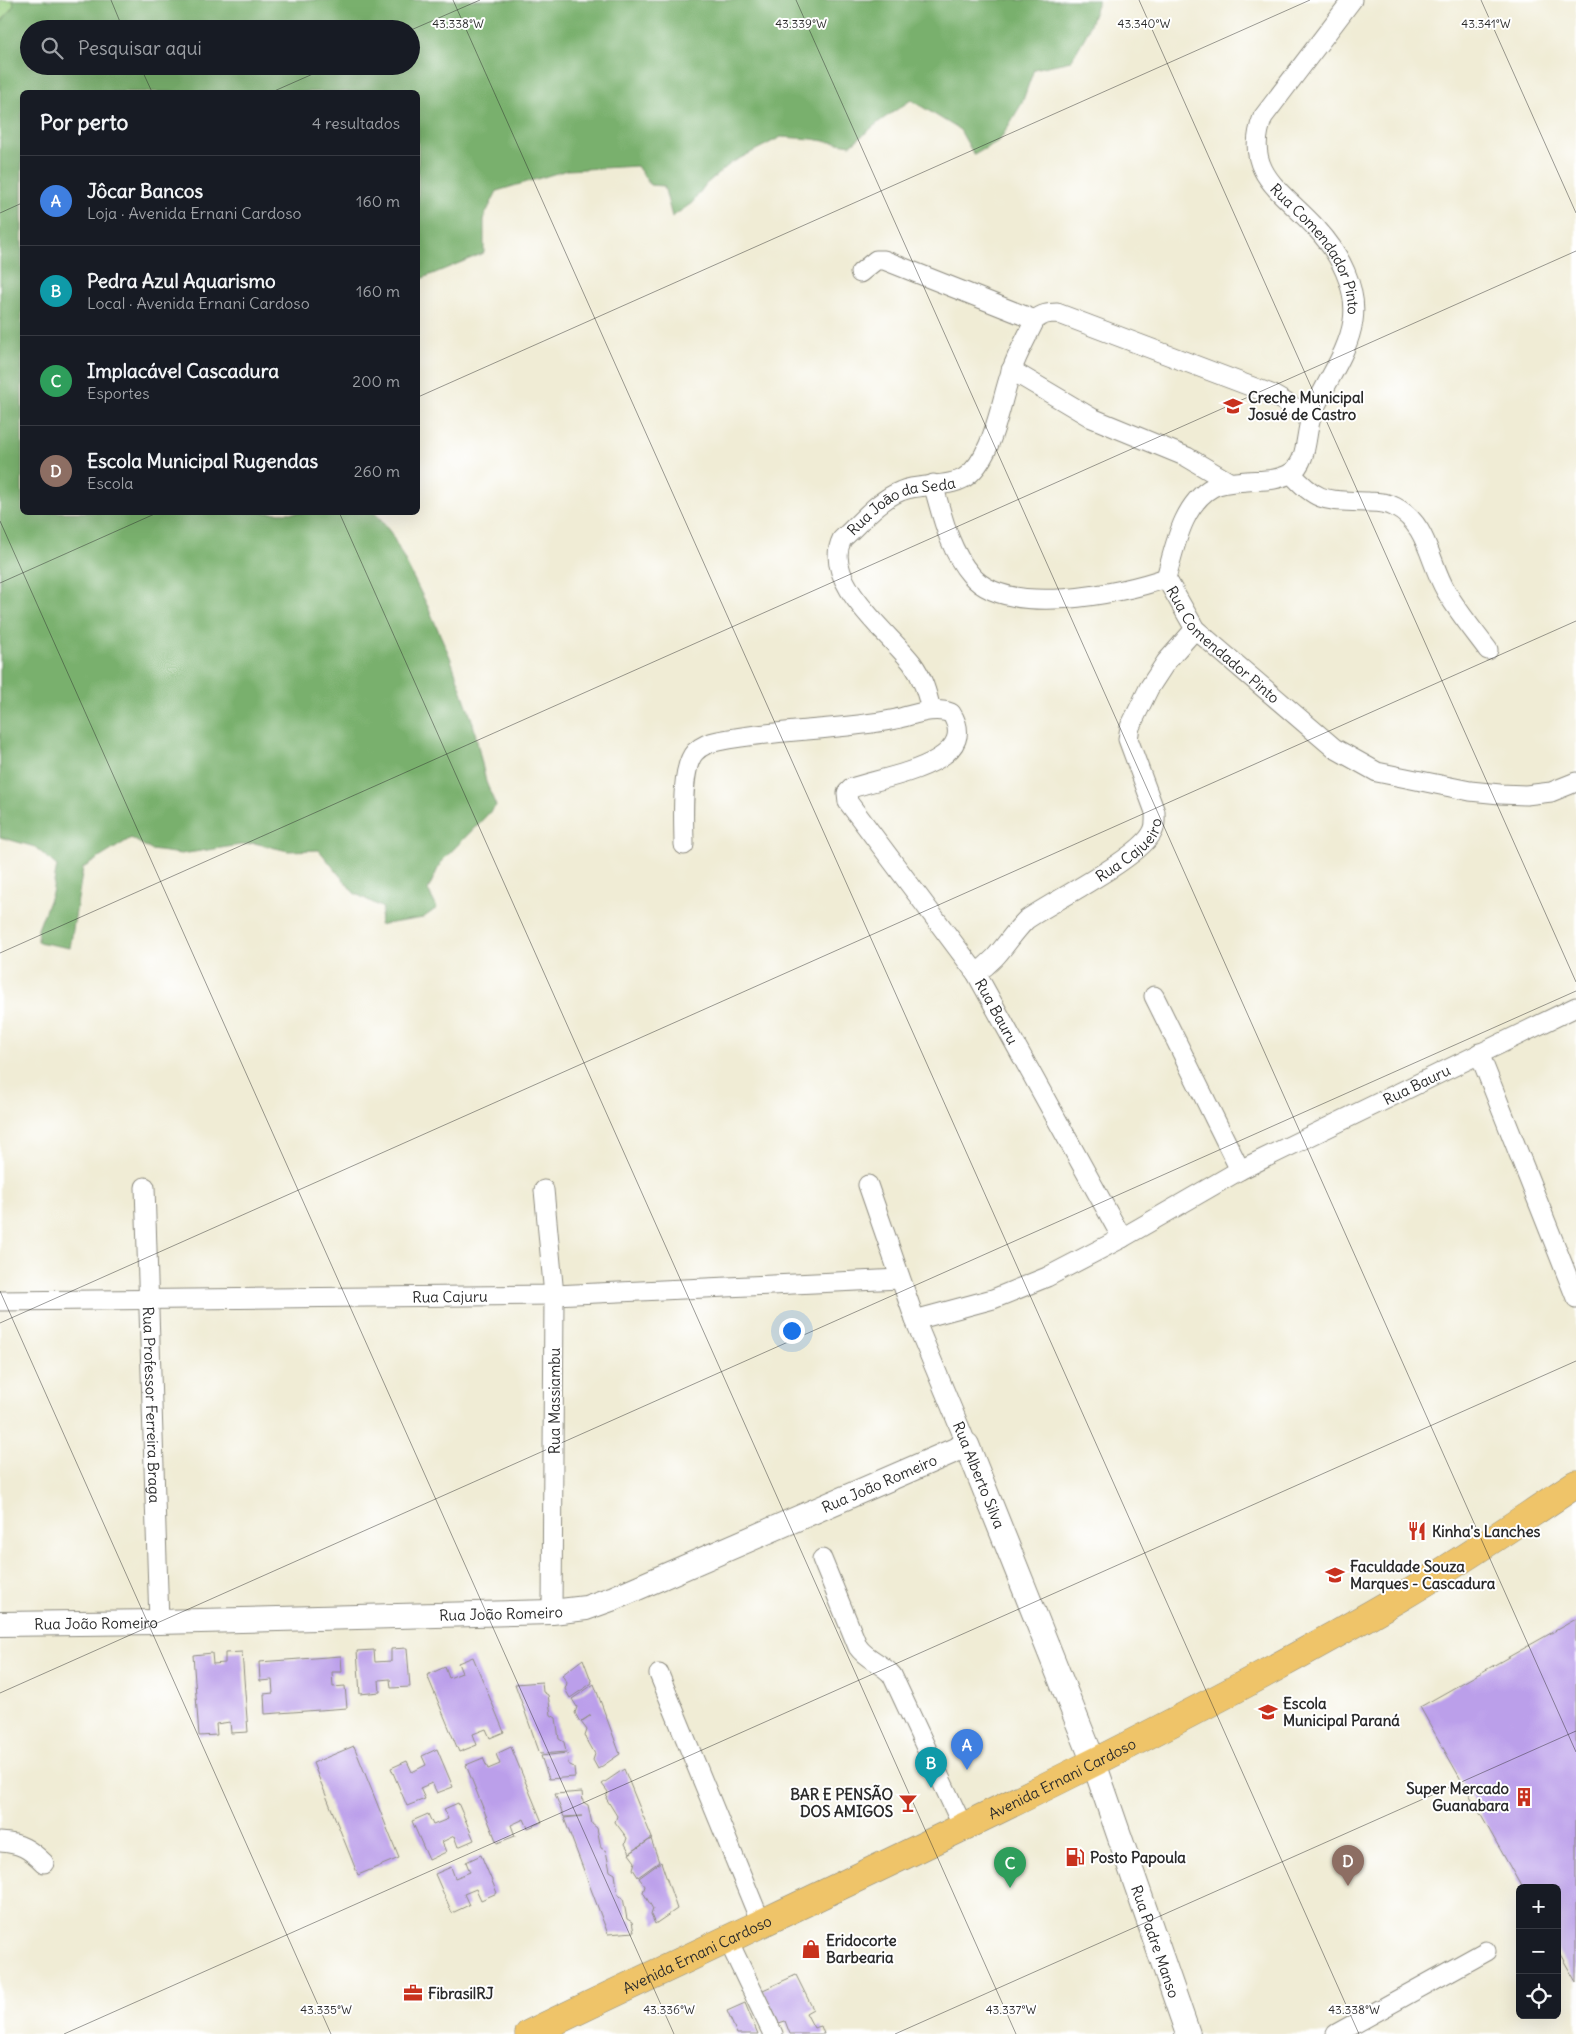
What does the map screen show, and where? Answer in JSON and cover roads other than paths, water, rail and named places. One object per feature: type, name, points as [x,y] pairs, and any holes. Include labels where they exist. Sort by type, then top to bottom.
[{"type":"main road","name":"Avenida Ernani Cardoso","points":[[529,2034],[1094,1763],[1403,1596],[1576,1484]]},
{"type":"street","name":"Rua Comendador Pinto","points":[[1352,0],[1263,117],[1258,130],[1256,147],[1261,165],[1273,186],[1318,229],[1340,261],[1350,283],[1353,303],[1353,320],[1348,340],[1311,416],[1303,456],[1298,465],[1291,473],[1281,478],[1229,482],[1214,486],[1203,494],[1188,513],[1174,548],[1166,578],[1195,629],[1334,748],[1377,772],[1470,791],[1500,794],[1526,795],[1551,792],[1576,782]]},
{"type":"street","points":[[860,273],[876,260],[884,260],[1035,320],[1046,313],[1057,313],[1271,394],[1311,416]]},
{"type":"street","name":"Rua Joāo da Seda","points":[[931,710],[926,687],[920,674],[847,588],[837,557],[838,548],[842,539],[885,500],[902,490],[948,483],[963,478],[982,458],[990,442],[1011,370],[1035,320]]},
{"type":"street","points":[[1011,370],[1092,418],[1187,457],[1229,482]]},
{"type":"street","points":[[1291,473],[1311,494],[1324,500],[1379,502],[1395,507],[1411,520],[1429,546],[1438,575],[1445,589],[1488,650]]},
{"type":"street","points":[[933,484],[947,532],[964,567],[973,578],[991,589],[1008,596],[1027,599],[1104,595],[1133,589],[1166,578]]},
{"type":"street","name":"Rua Cajueiro","points":[[976,973],[995,960],[1015,930],[1026,920],[1121,860],[1146,842],[1153,832],[1156,824],[1155,812],[1128,739],[1130,727],[1156,676],[1195,629]]},
{"type":"street","points":[[684,845],[684,788],[688,765],[694,753],[705,744],[744,736],[896,719],[931,710]]},
{"type":"street","name":"Rua Bauru","points":[[931,710],[948,711],[953,716],[957,735],[952,747],[932,763],[852,788],[847,793],[848,802],[976,973],[1122,1238]]},
{"type":"street","points":[[1154,996],[1240,1170]]},
{"type":"street","points":[[1576,1007],[1479,1053],[1576,1298]]},
{"type":"street","name":"Rua Bauru","points":[[915,1320],[993,1299],[1021,1289],[1122,1238],[1240,1170],[1479,1053]]},
{"type":"street","name":"Rua Alberto Silva","points":[[868,1186],[915,1320],[1094,1763]]},
{"type":"street","name":"Rua Professor Ferreira Braga","points":[[145,1187],[159,1622]]},
{"type":"street","name":"Rua Massiambu","points":[[544,1190],[554,1295],[552,1612]]},
{"type":"street","name":"Rua Cajuru","points":[[0,1301],[554,1295],[900,1280]]},
{"type":"street","name":"Rua João Romeiro","points":[[0,1624],[552,1612],[586,1608],[614,1598],[967,1445]]},
{"type":"street","points":[[822,1559],[858,1647],[863,1654],[892,1675],[963,1827]]},
{"type":"street","points":[[659,1674],[761,1923]]},
{"type":"street","name":"Rua Padre Manso","points":[[1094,1763],[1188,2034]]},
{"type":"street","points":[[0,1842],[14,1843],[25,1847],[44,1862]]},
{"type":"street","points":[[727,1938],[773,2034]]},
{"type":"street","points":[[1336,2034],[1486,1951]]},
{"type":"place","name":"Creche Municipal Josué de Castro","points":[[1233,406]]},
{"type":"place","name":"Kinha's Lanches","points":[[1417,1531]]},
{"type":"place","name":"Faculdade Souza Marques - Cascadura","points":[[1335,1575]]},
{"type":"place","name":"Escola Municipal Paraná","points":[[1268,1712]]},
{"type":"place","name":"Jôcar Bancos","points":[[967,1770]]},
{"type":"place","name":"Pedra Azul Aquarismo","points":[[931,1788]]},
{"type":"place","name":"Super Mercado Guanabara","points":[[1524,1797]]},
{"type":"place","name":"BAR E PENSÃO DOS AMIGOS","points":[[908,1803]]},
{"type":"place","name":"Posto Papoula","points":[[1075,1857]]},
{"type":"place","name":"Escola Municipal Rugendas","points":[[1348,1886]]},
{"type":"place","name":"Implacável Cascadura","points":[[1010,1888]]},
{"type":"place","name":"Eridocorte Barbearia","points":[[811,1949]]},
{"type":"place","name":"FibrasilRJ","points":[[413,1993]]}]
